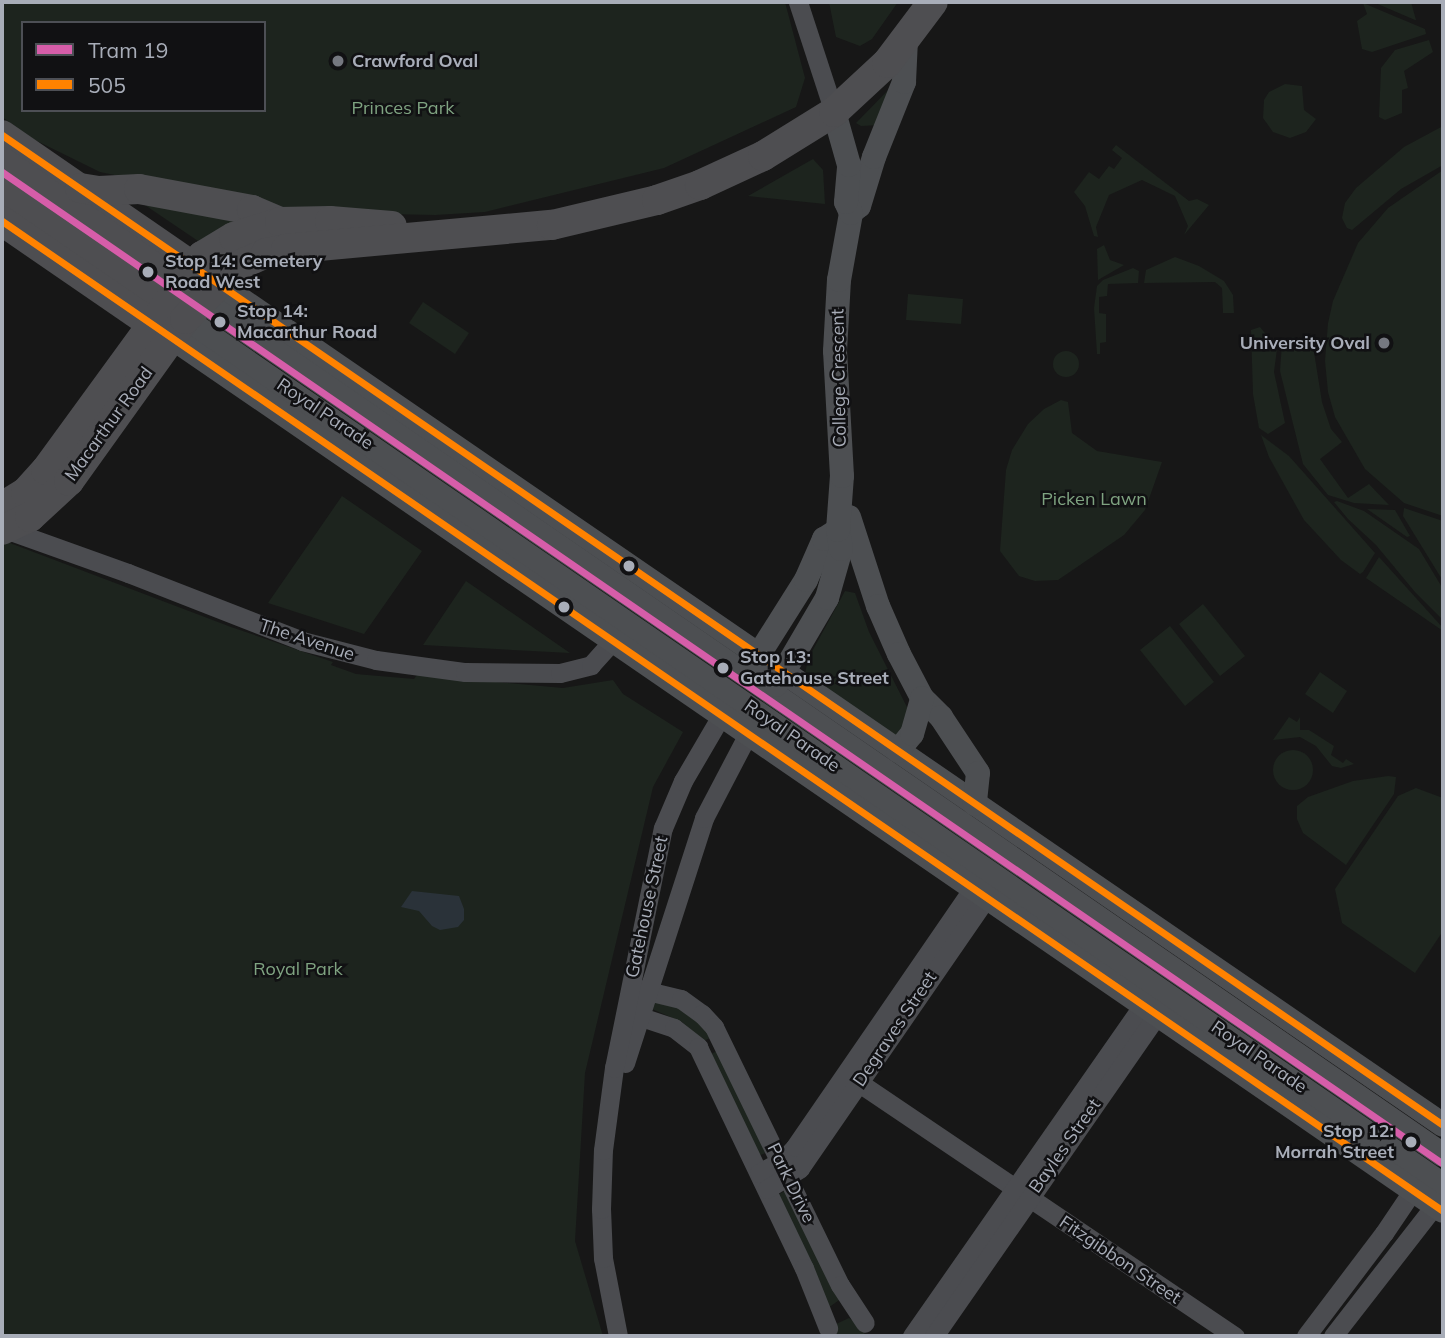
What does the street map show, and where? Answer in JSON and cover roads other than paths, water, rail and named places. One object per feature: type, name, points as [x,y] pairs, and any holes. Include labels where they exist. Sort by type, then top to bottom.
[{"type":"highway","points":[[183,302],[234,267],[277,250],[552,225],[657,200],[700,185],[763,156],[834,112],[871,80],[933,2]]},
{"type":"highway","name":"Royal Parade","points":[[2,135],[80,188],[183,302]]},
{"type":"highway","name":"Royal Parade","points":[[2,162],[183,302]]},
{"type":"highway","points":[[80,188],[94,191],[129,189],[151,192],[257,211],[280,222]]},
{"type":"highway","name":"Royal Parade","points":[[2,192],[183,302]]},
{"type":"highway","name":"Royal Parade","points":[[2,220],[183,302]]},
{"type":"highway","points":[[183,302],[202,256],[234,237],[280,222],[330,221],[472,234]]},
{"type":"highway","name":"Macarthur Road","points":[[3,517],[46,470],[183,302]]},
{"type":"highway","name":"Macarthur Road","points":[[3,517],[38,510],[75,474],[183,302]]},
{"type":"highway","points":[[38,510],[46,470]]},
{"type":"main road","points":[[851,213],[859,206],[874,157],[904,82],[906,39]]},
{"type":"main road","name":"College Crescent","points":[[766,703],[830,591],[841,549],[838,530],[841,504],[835,343],[839,280],[851,213],[846,202],[849,165],[834,112]]},
{"type":"main road","name":"Royal Parade","points":[[183,302],[327,431],[619,632],[740,685],[993,874],[1101,904]]},
{"type":"main road","name":"Royal Parade","points":[[183,302],[667,592],[740,685]]},
{"type":"main road","name":"Royal Parade","points":[[183,302],[640,601],[740,685],[993,874],[1158,1005],[1218,1042],[1441,1200]]},
{"type":"main road","name":"College Crescent","points":[[841,504],[854,531],[877,606],[922,698],[941,717],[978,773],[975,804]]},
{"type":"main road","points":[[740,685],[806,580],[824,539],[838,530]]},
{"type":"main road","points":[[619,632],[640,601],[667,592]]},
{"type":"main road","points":[[898,751],[912,734],[922,698]]},
{"type":"main road","name":"Royal Parade","points":[[766,703],[898,751],[975,804],[1101,904],[1196,969],[1443,1125]]},
{"type":"main road","name":"Royal Parade","points":[[1196,969],[1443,1155]]},
{"type":"main road","name":"Bayles Street","points":[[1158,1005],[1196,969]]},
{"type":"main road","name":"Royal Parade","points":[[1218,1042],[1413,1190],[1441,1200]]},
{"type":"street","points":[[798,2],[834,112]]},
{"type":"street","points":[[38,510],[43,529],[67,552]]},
{"type":"street","name":"The Avenue","points":[[3,517],[67,552],[302,642],[400,665],[474,673],[560,673],[592,665],[619,632]]},
{"type":"street","name":"Gatehouse Street","points":[[640,988],[663,828],[687,772],[740,685]]},
{"type":"street","name":"Gatehouse Street","points":[[618,1336],[606,1277],[601,1223],[603,1150],[609,1111],[640,988],[704,818],[721,779],[766,703]]},
{"type":"street","name":"Degraves Street","points":[[763,1181],[785,1169],[800,1168],[853,1078],[993,874]]},
{"type":"street","name":"Park Drive","points":[[640,988],[688,1003],[709,1020],[722,1040],[840,1285],[868,1330]]},
{"type":"street","name":"Bayles Street","points":[[912,1336],[1022,1193],[1158,1005]]},
{"type":"street","name":"Park Drive","points":[[633,1014],[681,1031],[701,1052],[763,1181],[825,1333]]},
{"type":"street","points":[[701,1052],[722,1040]]},
{"type":"street","name":"Fitzgibbon Street","points":[[853,1078],[1228,1334]]},
{"type":"street","points":[[1306,1336],[1413,1190]]},
{"type":"street","name":"Bayles Street","points":[[934,1336],[1022,1193]]},
{"type":"street","points":[[1333,1336],[1441,1200]]},
{"type":"street","points":[[1344,1286],[1362,1298]]},
{"type":"street","points":[[825,1333],[835,1319],[845,1315],[856,1316],[868,1330]]},
{"type":"tram line","name":"19","points":[[2,172],[1443,1164]]},
{"type":"place","name":"Crawford Oval","points":[[338,61]]},
{"type":"place","name":"Stop 14: Cemetery Road West","points":[[148,272]]},
{"type":"place","name":"Stop 14: Macarthur Road","points":[[220,322]]},
{"type":"place","name":"University Oval","points":[[1384,343]]},
{"type":"place","name":"Stop 13: Gatehouse Street","points":[[723,668]]},
{"type":"place","name":"Stop 12: Morrah Street","points":[[1411,1142]]},
{"type":"park label","name":"Princes Park","points":[[403,108]]},
{"type":"park label","name":"Picken Lawn","points":[[1094,499]]},
{"type":"park label","name":"Royal Park","points":[[298,969]]}]
